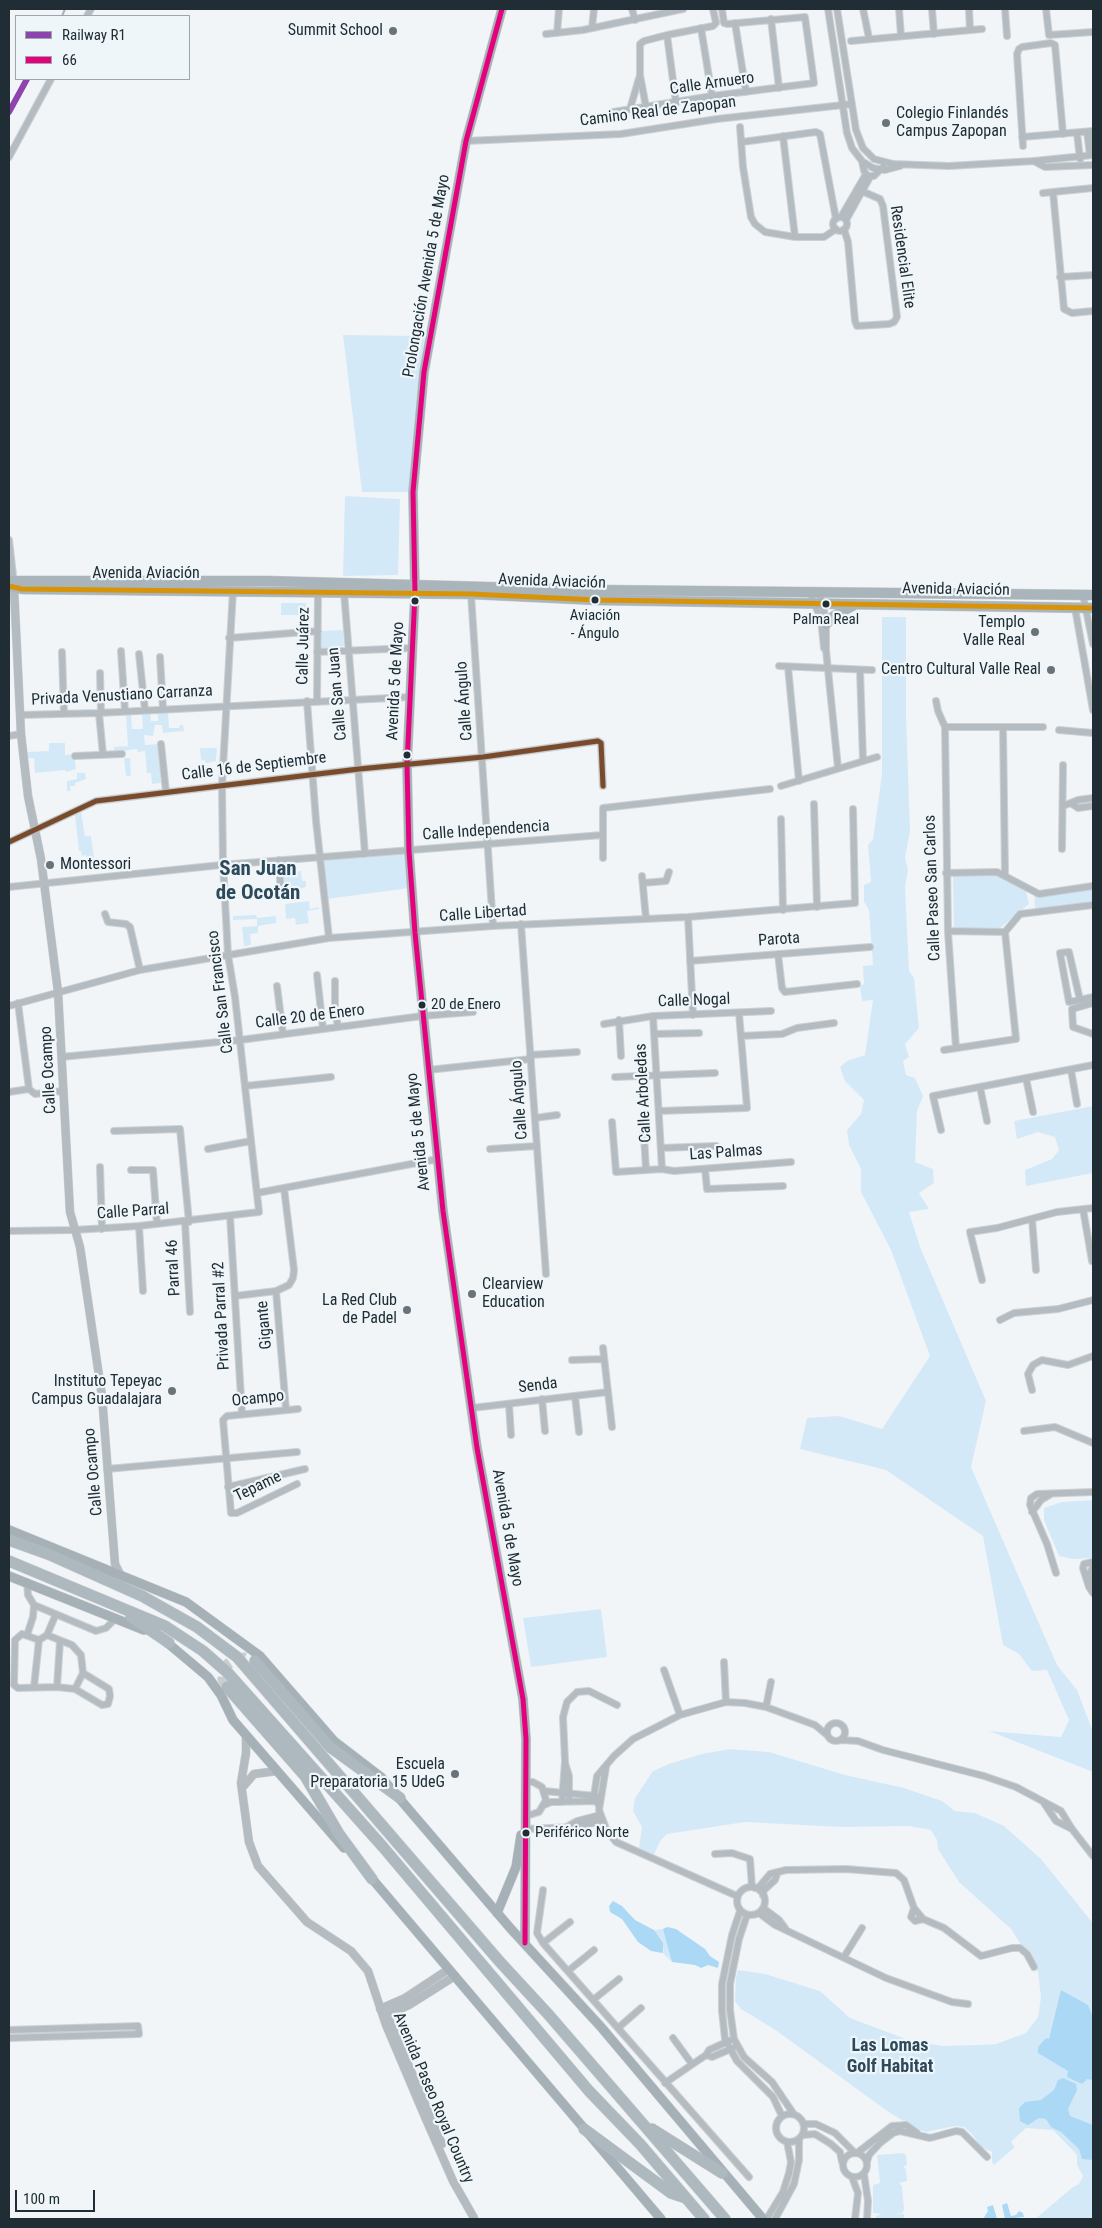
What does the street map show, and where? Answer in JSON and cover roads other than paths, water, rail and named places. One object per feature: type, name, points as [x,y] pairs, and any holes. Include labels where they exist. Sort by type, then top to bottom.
[{"type":"highway","points":[[9,1531],[48,1554]]},
{"type":"highway","points":[[9,1540],[48,1554],[142,1596],[213,1637],[237,1657],[725,2219]]},
{"type":"highway","points":[[9,1561],[144,1616],[184,1637],[203,1651],[236,1681],[383,1847],[590,2091],[704,2219]]},
{"type":"highway","points":[[97,1597],[156,1632],[169,1643]]},
{"type":"highway","points":[[254,1661],[330,1746],[400,1798]]},
{"type":"highway","points":[[227,1687],[305,1776],[339,1834],[372,1878]]},
{"type":"highway","points":[[642,2123],[722,2174]]},
{"type":"highway","points":[[584,2129],[671,2193],[686,2198]]},
{"type":"main road","name":"Prolongación Avenida 5 de Mayo","points":[[415,588],[414,492],[424,372],[466,141],[502,9]]},
{"type":"main road","name":"Avenida Aviación","points":[[11,584],[415,588],[596,595]]},
{"type":"main road","name":"Avenida Aviación","points":[[11,584],[344,592],[415,588],[471,594],[817,598],[1088,595]]},
{"type":"main road","name":"Avenida 5 de Mayo","points":[[415,588],[407,765],[409,851],[415,933],[422,1016],[449,1263],[477,1448],[521,1686],[526,1739],[525,1944]]},
{"type":"main road","name":"Avenida Aviación","points":[[817,598],[861,603],[1090,608]]},
{"type":"main road","points":[[824,625],[841,611],[861,603]]},
{"type":"main road","points":[[9,1531],[186,1602],[260,1656],[334,1741],[381,1777],[498,1914],[601,2027],[722,2174],[769,2218]]},
{"type":"main road","points":[[9,1576],[116,1618],[169,1643],[208,1677],[221,1695],[233,1720],[246,1736],[372,1878],[660,2219]]},
{"type":"main road","name":"Avenida 5 de Mayo","points":[[498,1914],[516,1867],[521,1832],[522,1742],[518,1673]]},
{"type":"street","points":[[557,33],[559,9]]},
{"type":"street","points":[[592,28],[594,9]]},
{"type":"street","points":[[632,9],[635,20]]},
{"type":"street","points":[[546,34],[592,28],[683,9]]},
{"type":"street","points":[[646,107],[640,74],[639,50],[644,40],[713,26],[716,24],[713,9]]},
{"type":"street","points":[[722,9],[724,23],[771,19],[779,88]]},
{"type":"street","points":[[828,9],[849,140],[862,161],[868,176]]},
{"type":"street","points":[[838,9],[856,130],[863,148],[882,166]]},
{"type":"street","points":[[864,9],[869,38]]},
{"type":"street","points":[[898,9],[901,36]]},
{"type":"street","points":[[932,9],[934,34]]},
{"type":"street","points":[[968,9],[970,30]]},
{"type":"street","points":[[1005,9],[1006,36]]},
{"type":"street","points":[[1046,9],[1049,35],[1093,32]]},
{"type":"street","name":"Calle Arnuero","points":[[613,112],[712,96],[814,83],[805,17],[771,19]]},
{"type":"street","points":[[736,23],[746,92]]},
{"type":"street","points":[[701,28],[712,96]]},
{"type":"street","points":[[851,41],[982,29]]},
{"type":"street","points":[[667,35],[676,102]]},
{"type":"street","points":[[834,43],[843,42]]},
{"type":"street","points":[[1023,146],[1019,49],[1051,43],[1055,45],[1057,50],[1063,134]]},
{"type":"street","points":[[630,109],[640,74]]},
{"type":"street","points":[[9,157],[50,80]]},
{"type":"street","name":"Camino Real de Zapopan","points":[[466,141],[621,134],[717,119],[852,104]]},
{"type":"street","points":[[740,127],[743,167],[751,217],[764,232],[795,238],[824,237],[836,229],[844,229],[847,225],[841,219],[822,136],[816,132],[742,142]]},
{"type":"street","points":[[1022,137],[1086,132]]},
{"type":"street","points":[[1086,132],[1093,143]]},
{"type":"street","points":[[1081,166],[1087,156],[1086,132]]},
{"type":"street","points":[[784,136],[795,238]]},
{"type":"street","points":[[862,161],[873,168],[907,165],[949,166],[1087,156]]},
{"type":"street","points":[[1034,161],[1045,167],[1093,165]]},
{"type":"street","points":[[836,229],[833,225],[841,219],[868,176],[882,166]]},
{"type":"street","points":[[1043,193],[1093,188]]},
{"type":"street","name":"Residencial Elite","points":[[844,229],[848,242],[857,326],[894,322],[897,317],[883,206],[880,199],[859,190]]},
{"type":"street","points":[[1053,192],[1060,277],[1066,311],[1072,313],[1093,311]]},
{"type":"street","points":[[1060,277],[1093,275]]},
{"type":"street","points":[[9,540],[11,584]]},
{"type":"street","name":"Calle Ocampo","points":[[11,584],[13,648],[28,796],[44,883],[58,992],[70,1212],[80,1246],[102,1396],[115,1564],[120,1574]]},
{"type":"street","name":"Calle San Francisco","points":[[233,590],[222,785],[222,864],[228,955],[240,1040],[259,1212]]},
{"type":"street","name":"Calle Juárez","points":[[317,701],[318,591]]},
{"type":"street","name":"Calle San Juan","points":[[344,592],[365,854]]},
{"type":"street","name":"Calle Ángulo","points":[[471,594],[493,926]]},
{"type":"street","points":[[1081,642],[1093,642],[1088,595]]},
{"type":"street","points":[[817,598],[824,625],[838,768]]},
{"type":"street","points":[[1075,608],[1092,690],[1093,710]]},
{"type":"street","points":[[230,638],[318,631]]},
{"type":"street","points":[[318,652],[412,648]]},
{"type":"street","points":[[121,651],[125,712]]},
{"type":"street","points":[[62,652],[64,714]]},
{"type":"street","points":[[139,654],[145,710]]},
{"type":"street","points":[[160,657],[163,709]]},
{"type":"street","points":[[778,666],[872,670]]},
{"type":"street","points":[[788,667],[799,781]]},
{"type":"street","points":[[860,670],[863,760]]},
{"type":"street","points":[[100,673],[100,713],[104,755]]},
{"type":"street","name":"Privada Venustiano Carranza","points":[[20,715],[125,712],[410,696]]},
{"type":"street","name":"Calle Juárez","points":[[307,701],[312,775],[329,938]]},
{"type":"street","name":"Calle Paseo San Carlos","points":[[936,701],[945,727],[946,873],[956,1048]]},
{"type":"street","points":[[945,727],[1043,727]]},
{"type":"street","points":[[1003,728],[1005,874]]},
{"type":"street","points":[[1059,730],[1093,733]]},
{"type":"street","points":[[9,736],[22,734]]},
{"type":"street","name":"Calle 16 de Septiembre","points":[[9,842],[96,801],[359,769],[483,757],[598,741],[601,743],[603,786]]},
{"type":"street","points":[[162,744],[166,792]]},
{"type":"street","points":[[75,756],[122,754]]},
{"type":"street","points":[[782,786],[877,757]]},
{"type":"street","points":[[1062,765],[1062,849]]},
{"type":"street","points":[[603,858],[602,812],[606,807],[770,789]]},
{"type":"street","points":[[1063,806],[1078,800],[1093,798]]},
{"type":"street","points":[[814,804],[818,907]]},
{"type":"street","points":[[1072,804],[1078,808],[1093,806]]},
{"type":"street","name":"Calle Libertad","points":[[9,1006],[140,970],[329,938],[520,924],[688,917],[855,903],[853,809]]},
{"type":"street","points":[[781,819],[783,910]]},
{"type":"street","name":"Calle Independencia","points":[[9,887],[222,864],[487,846],[602,835]]},
{"type":"street","points":[[279,860],[281,896]]},
{"type":"street","points":[[646,919],[642,880],[666,881],[669,872]]},
{"type":"street","points":[[946,873],[998,872],[1005,874],[1030,891],[1039,894],[1093,886]]},
{"type":"street","points":[[944,1050],[1016,1039],[1005,932],[1020,914],[1093,905]]},
{"type":"street","points":[[105,914],[108,922],[126,924],[130,927],[140,970]]},
{"type":"street","points":[[688,917],[693,1015]]},
{"type":"street","name":"Calle Ángulo","points":[[520,924],[546,1274]]},
{"type":"street","points":[[948,931],[1005,932]]},
{"type":"street","name":"Parota","points":[[690,961],[870,947]]},
{"type":"street","points":[[1080,1000],[1069,952],[1060,952],[1069,1002],[1080,1000],[1093,997]]},
{"type":"street","points":[[778,954],[782,988],[785,992],[857,984]]},
{"type":"street","points":[[317,975],[323,1029]]},
{"type":"street","points":[[335,981],[335,1010],[338,1027]]},
{"type":"street","points":[[277,986],[282,1034]]},
{"type":"street","points":[[18,1003],[29,1089],[35,1094],[63,1091]]},
{"type":"street","points":[[1093,1003],[1072,1009],[1073,1027],[1093,1034]]},
{"type":"street","name":"Calle Nogal","points":[[604,1024],[619,1020],[653,1016],[771,1011]]},
{"type":"street","name":"Calle 20 de Enero","points":[[61,1057],[240,1040],[422,1016],[473,1012]]},
{"type":"street","points":[[659,1111],[747,1108],[739,1013]]},
{"type":"street","name":"Calle Arboledas","points":[[653,1016],[658,1075],[662,1169]]},
{"type":"street","points":[[619,1020],[621,1056]]},
{"type":"street","points":[[741,1036],[782,1034],[797,1028],[834,1023]]},
{"type":"street","points":[[654,1034],[699,1033]]},
{"type":"street","points":[[428,1070],[577,1052]]},
{"type":"street","points":[[941,1130],[933,1096],[1093,1065]]},
{"type":"street","points":[[1071,1070],[1077,1104]]},
{"type":"street","points":[[615,1077],[715,1073]]},
{"type":"street","points":[[245,1086],[331,1077]]},
{"type":"street","points":[[1026,1078],[1033,1112]]},
{"type":"street","points":[[980,1087],[987,1121]]},
{"type":"street","points":[[9,1092],[29,1089]]},
{"type":"street","points":[[535,1118],[557,1115]]},
{"type":"street","points":[[643,1119],[646,1170]]},
{"type":"street","name":"Las Palmas","points":[[612,1122],[616,1172],[662,1169],[674,1171],[792,1162]]},
{"type":"street","name":"Parral 46","points":[[114,1131],[180,1129],[187,1222],[190,1312]]},
{"type":"street","points":[[208,1149],[251,1141]]},
{"type":"street","points":[[490,1150],[537,1146]]},
{"type":"street","points":[[661,1148],[716,1146]]},
{"type":"street","points":[[257,1193],[438,1159]]},
{"type":"street","points":[[100,1167],[102,1228]]},
{"type":"street","points":[[705,1169],[707,1189],[783,1186]]},
{"type":"street","points":[[131,1170],[153,1170],[157,1224]]},
{"type":"street","name":"Gigante","points":[[284,1188],[294,1270],[290,1285],[276,1291],[286,1410]]},
{"type":"street","points":[[982,1280],[970,1232],[1057,1212],[1093,1208]]},
{"type":"street","points":[[1083,1209],[1092,1260]]},
{"type":"street","name":"Calle Parral","points":[[9,1231],[74,1230],[138,1226],[187,1222],[259,1212]]},
{"type":"street","name":"Privada Parral #2","points":[[230,1216],[242,1414]]},
{"type":"street","points":[[1032,1219],[1036,1270]]},
{"type":"street","points":[[138,1226],[143,1292]]},
{"type":"street","points":[[235,1296],[276,1291]]},
{"type":"street","points":[[1000,1320],[1014,1313],[1058,1309],[1093,1300]]},
{"type":"street","points":[[603,1348],[612,1426]]},
{"type":"street","points":[[1032,1390],[1028,1374],[1033,1365],[1042,1360],[1068,1365],[1093,1356]]},
{"type":"street","points":[[572,1360],[604,1359]]},
{"type":"street","name":"Senda","points":[[472,1408],[608,1392]]},
{"type":"street","points":[[576,1396],[578,1432]]},
{"type":"street","points":[[542,1400],[545,1431]]},
{"type":"street","points":[[509,1404],[511,1435]]},
{"type":"street","name":"Ocampo","points":[[226,1459],[223,1420],[227,1416],[298,1409]]},
{"type":"street","points":[[1024,1431],[1055,1428],[1093,1443]]},
{"type":"street","points":[[107,1469],[297,1452]]},
{"type":"street","points":[[226,1459],[228,1487],[305,1468]]},
{"type":"street","name":"Tepame","points":[[228,1487],[231,1513],[237,1513],[297,1484]]},
{"type":"street","points":[[1056,1574],[1047,1544],[1032,1512],[1031,1498],[1037,1494],[1093,1492]]},
{"type":"street","points":[[102,1568],[111,1562],[115,1550]]},
{"type":"street","points":[[1090,1586],[1089,1575],[1093,1566],[1084,1564],[1083,1573],[1093,1593]]},
{"type":"street","points":[[27,1583],[28,1595],[34,1605],[33,1617],[27,1635]]},
{"type":"street","points":[[34,1605],[96,1631],[106,1628],[116,1618]]},
{"type":"street","points":[[39,1640],[47,1635],[56,1614]]},
{"type":"street","points":[[39,1640],[27,1635],[19,1636],[15,1640],[12,1681],[18,1688],[57,1687],[75,1690],[102,1706],[108,1704],[109,1689],[83,1673]]},
{"type":"street","points":[[47,1635],[72,1645],[81,1655],[83,1673],[75,1690]]},
{"type":"street","points":[[34,1687],[39,1640]]},
{"type":"street","points":[[57,1687],[60,1641]]},
{"type":"street","points":[[724,1662],[726,1702]]},
{"type":"street","points":[[664,1670],[680,1715]]},
{"type":"street","points":[[766,1707],[771,1682]]},
{"type":"street","points":[[565,1802],[564,1717],[567,1702],[577,1692],[589,1691],[617,1705]]},
{"type":"street","points":[[737,1896],[616,1842],[601,1818],[598,1800],[597,1776],[614,1756],[633,1739],[680,1715],[726,1702],[766,1707],[815,1725],[833,1741],[858,1741],[883,1750],[1004,1782],[1061,1811],[1093,1856]]},
{"type":"street","points":[[815,1725],[839,1723],[858,1741]]},
{"type":"street","points":[[827,1735],[831,1724]]},
{"type":"street","points":[[841,1740],[844,1737],[845,1729]]},
{"type":"street","name":"Avenida Paseo Royal Country","points":[[246,1736],[246,1753],[241,1777],[242,1788],[250,1842],[258,1866],[307,1922],[351,1951],[368,1971],[455,2180],[474,2219]]},
{"type":"street","points":[[242,1788],[254,1774],[277,1771]]},
{"type":"street","points":[[526,1782],[538,1784],[544,1791],[544,1805],[539,1812],[526,1816]]},
{"type":"street","points":[[544,1791],[566,1793],[598,1800]]},
{"type":"street","points":[[544,1805],[598,1800]]},
{"type":"street","points":[[1044,1803],[1056,1821],[1072,1829]]},
{"type":"street","points":[[526,1828],[586,1825],[601,1818]]},
{"type":"street","points":[[715,1854],[732,1853],[750,1859],[753,1887],[763,1895]]},
{"type":"street","points":[[782,2116],[770,2092],[737,2061],[727,2042],[722,2011],[722,1984],[732,1935],[740,1912],[737,1896],[741,1890],[759,1887],[770,1874],[777,1874],[786,1870],[846,1869],[896,1874],[904,1880],[914,1908],[921,1917],[944,1928],[981,1956],[1012,1948],[1020,1948],[1027,1954],[1034,1968]]},
{"type":"street","points":[[761,1910],[764,1890],[775,1880],[777,1874]]},
{"type":"street","points":[[543,1890],[536,1933],[543,1943],[749,2177]]},
{"type":"street","points":[[740,1912],[747,1915],[761,1910],[779,1920],[785,1928],[886,1978],[928,1995],[952,2002],[968,2004]]},
{"type":"street","points":[[747,1915],[739,1939],[730,1984],[730,2010],[734,2039],[744,2057],[772,2082],[793,2113],[800,2116],[804,2124],[794,2184],[769,2218]]},
{"type":"street","points":[[543,1943],[570,1922]]},
{"type":"street","points":[[844,1957],[862,1928]]},
{"type":"street","points":[[568,1971],[594,1950]]},
{"type":"street","points":[[384,2012],[405,1998],[452,1973]]},
{"type":"street","points":[[384,2012],[409,2005],[452,1973]]},
{"type":"street","points":[[594,2000],[619,1979]]},
{"type":"street","points":[[405,1998],[409,2005]]},
{"type":"street","points":[[618,2028],[641,2008]]},
{"type":"street","points":[[9,2030],[138,2026],[139,2034],[9,2038]]},
{"type":"street","points":[[672,2038],[692,2064]]},
{"type":"street","points":[[665,2082],[706,2055],[709,2050],[734,2039]]},
{"type":"street","points":[[706,2055],[712,2057],[737,2046]]},
{"type":"street","points":[[769,2218],[783,2192],[791,2162],[787,2142],[777,2134],[776,2127],[782,2116],[793,2113]]},
{"type":"street","points":[[804,2124],[816,2124],[835,2133],[867,2162]]},
{"type":"street","points":[[842,2162],[845,2157],[856,2153],[888,2132],[900,2131],[930,2138],[952,2132],[962,2132],[987,2157]]},
{"type":"street","points":[[867,2219],[868,2201],[864,2174],[869,2155],[888,2132]]},
{"type":"street","points":[[787,2142],[815,2134],[840,2152],[846,2174],[852,2178],[858,2193],[855,2219]]},
{"type":"street","points":[[852,2178],[864,2174]]},
{"type":"water","points":[[613,1901],[622,1906],[635,1920],[654,1930],[663,1943],[663,1953],[651,1951],[638,1942],[622,1919],[610,1912],[609,1906]]},
{"type":"water","points":[[667,1927],[676,1929],[705,1949],[710,1956],[719,1962],[718,1968],[708,1965],[701,1968],[695,1965],[672,1962],[663,1929]]},
{"type":"water","points":[[1061,1990],[1088,2005],[1093,2017],[1093,2080],[1087,2079],[1082,2084],[1067,2077],[1068,2071],[1038,2053],[1038,2047],[1046,2038],[1049,2039]]},
{"type":"water","points":[[1063,2078],[1076,2084],[1077,2090],[1068,2109],[1070,2116],[1093,2125],[1093,2160],[1082,2159],[1079,2149],[1061,2132],[1051,2127],[1046,2119],[1039,2118],[1028,2125],[1020,2121],[1019,2108],[1025,2102],[1041,2100],[1054,2090],[1058,2080]]},
{"type":"water","points":[[1007,2203],[1011,2216],[1016,2215],[1019,2211],[1023,2213],[1024,2217],[1005,2219],[1002,2205]]},
{"type":"water","points":[[993,2205],[997,2219],[983,2219],[988,2211],[987,2207]]},
{"type":"tunnel","points":[[227,1687],[223,1679],[224,1670],[228,1664],[235,1659],[245,1658],[255,1661]]},
{"type":"railway","points":[[62,15],[65,9]]},
{"type":"rail line","name":"R1","points":[[9,112],[26,80]]},
{"type":"place","name":"Summit School","points":[[393,31]]},
{"type":"place","name":"Colegio Finlandés Campus Zapopan","points":[[886,123]]},
{"type":"place","name":"Aviación - Ángulo","points":[[595,600]]},
{"type":"place","name":"Palma Real","points":[[826,604]]},
{"type":"place","name":"Templo Valle Real","points":[[1035,632]]},
{"type":"place","name":"Centro Cultural Valle Real","points":[[1051,670]]},
{"type":"place","name":"Montessori","points":[[50,865]]},
{"type":"place","name":"20 de Enero","points":[[422,1005]]},
{"type":"place","name":"Clearview Education","points":[[472,1294]]},
{"type":"place","name":"La Red Club de Padel","points":[[407,1310]]},
{"type":"place","name":"Instituto Tepeyac Campus Guadalajara","points":[[172,1391]]},
{"type":"place","name":"Escuela Preparatoria 15 UdeG","points":[[455,1774]]},
{"type":"place","name":"Periférico Norte","points":[[526,1833]]},
{"type":"district","name":"San Juan de Ocotán","points":[[258,882]]},
{"type":"district","name":"Las Lomas Golf Habitat","points":[[890,2056]]}]
